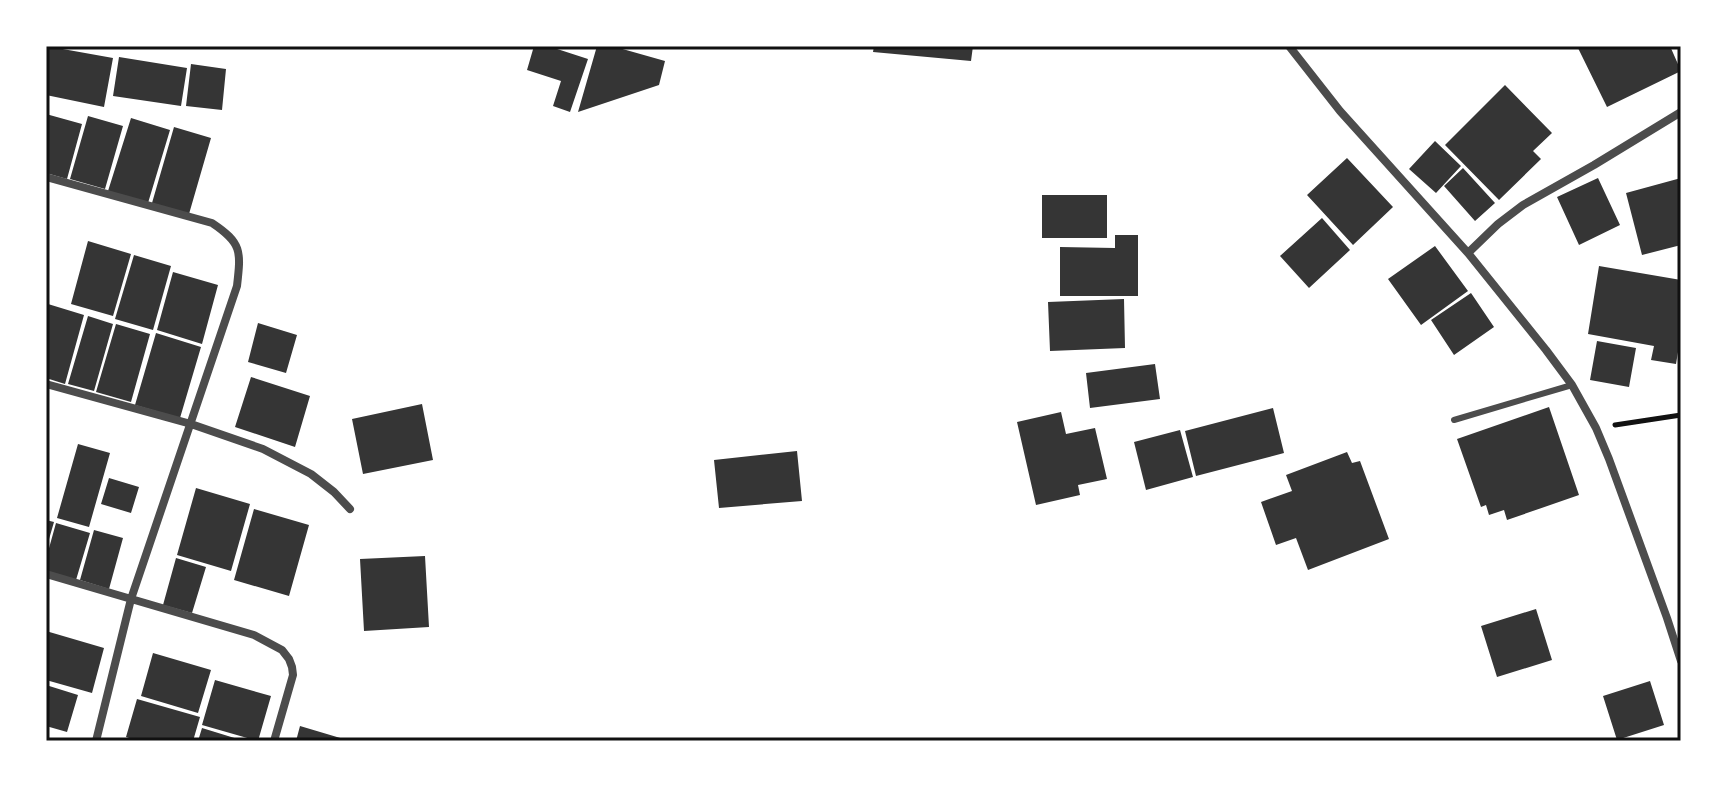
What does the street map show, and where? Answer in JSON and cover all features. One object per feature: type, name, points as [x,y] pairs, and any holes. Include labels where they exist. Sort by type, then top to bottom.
[{"type":"street","points":[[1289,46],[1340,111],[1468,253],[1572,385],[1596,428],[1681,661]]},
{"type":"street","points":[[1468,253],[1523,205],[1681,112]]},
{"type":"street","points":[[46,177],[212,223],[231,236],[237,246],[240,263],[237,286],[131,599],[96,741]]},
{"type":"street","points":[[46,384],[191,424],[263,449],[311,474],[350,509]]},
{"type":"street","points":[[46,574],[254,635],[282,650],[289,659],[293,675],[274,741]]},
{"type":"lane","points":[[1454,420],[1572,385]]},
{"type":"path","points":[[1596,428],[1681,415]]},
{"type":"building","points":[[46,46],[113,58],[104,107],[46,95]]},
{"type":"building","points":[[534,46],[548,46],[588,59],[570,112],[553,106],[561,81],[527,70]]},
{"type":"building","points":[[597,46],[612,46],[665,61],[659,85],[578,112]]},
{"type":"building","points":[[874,46],[973,46],[971,61],[873,52]]},
{"type":"building","points":[[1577,46],[1670,46],[1681,71],[1607,107]]},
{"type":"building","points":[[119,57],[187,68],[181,106],[113,96]]},
{"type":"building","points":[[191,64],[226,69],[222,110],[186,106]]},
{"type":"building","points":[[1505,85],[1552,133],[1533,151],[1541,159],[1499,200],[1445,145]]},
{"type":"building","points":[[46,114],[82,124],[67,179],[46,173]]},
{"type":"building","points":[[88,116],[123,126],[105,189],[70,179]]},
{"type":"building","points":[[131,118],[170,130],[148,203],[108,191]]},
{"type":"building","points":[[174,127],[211,138],[189,214],[152,203]]},
{"type":"building","points":[[1435,141],[1461,166],[1436,193],[1409,169]]},
{"type":"building","points":[[1347,158],[1393,207],[1353,245],[1307,195]]},
{"type":"building","points":[[1463,168],[1495,203],[1475,221],[1444,186]]},
{"type":"building","points":[[1598,178],[1620,225],[1579,245],[1557,197]]},
{"type":"building","points":[[1681,178],[1681,245],[1642,255],[1626,193]]},
{"type":"building","points":[[1042,195],[1107,195],[1107,238],[1042,238]]},
{"type":"building","points":[[1322,218],[1350,250],[1309,288],[1280,256]]},
{"type":"building","points":[[1115,235],[1138,235],[1138,296],[1060,296],[1060,247],[1115,248]]},
{"type":"building","points":[[88,241],[131,254],[113,316],[71,304]]},
{"type":"building","points":[[1435,246],[1468,291],[1421,325],[1388,279]]},
{"type":"building","points":[[134,255],[171,266],[153,330],[115,319]]},
{"type":"building","points":[[1599,266],[1681,280],[1681,334],[1676,364],[1651,360],[1654,346],[1588,334]]},
{"type":"building","points":[[173,272],[218,285],[202,344],[157,330]]},
{"type":"building","points":[[1471,293],[1494,327],[1454,355],[1431,320]]},
{"type":"building","points":[[1124,299],[1125,348],[1050,351],[1048,302]]},
{"type":"building","points":[[48,304],[84,315],[65,384],[46,378]]},
{"type":"building","points":[[88,316],[113,324],[94,391],[68,384]]},
{"type":"building","points":[[258,323],[297,335],[286,373],[248,362]]},
{"type":"building","points":[[116,324],[150,334],[131,402],[96,392]]},
{"type":"building","points":[[156,333],[201,347],[180,418],[135,405]]},
{"type":"building","points":[[1597,341],[1636,348],[1629,387],[1590,380]]},
{"type":"building","points":[[1155,364],[1160,399],[1090,408],[1086,373]]},
{"type":"building","points":[[251,377],[310,396],[295,447],[235,427]]},
{"type":"building","points":[[422,404],[433,460],[363,474],[352,419]]},
{"type":"building","points":[[1549,407],[1579,495],[1507,520],[1504,510],[1489,515],[1486,505],[1481,507],[1457,439]]},
{"type":"building","points":[[1273,408],[1284,453],[1196,476],[1185,431]]},
{"type":"building","points":[[1061,412],[1066,434],[1095,428],[1107,479],[1078,485],[1080,495],[1036,505],[1017,422]]},
{"type":"building","points":[[1180,430],[1193,477],[1146,490],[1134,442]]},
{"type":"building","points":[[78,444],[110,453],[89,527],[57,518]]},
{"type":"building","points":[[797,451],[802,501],[719,508],[714,460]]},
{"type":"building","points":[[1347,452],[1352,463],[1360,461],[1389,539],[1308,570],[1296,538],[1276,545],[1261,502],[1292,491],[1286,475]]},
{"type":"building","points":[[109,478],[139,487],[131,513],[101,504]]},
{"type":"building","points":[[196,488],[250,504],[231,571],[177,555]]},
{"type":"building","points":[[254,509],[309,525],[289,596],[234,580]]},
{"type":"building","points":[[46,520],[54,522],[47,546],[46,546]]},
{"type":"building","points":[[56,523],[90,533],[76,580],[46,571],[46,559]]},
{"type":"building","points":[[94,530],[123,538],[109,589],[80,580]]},
{"type":"building","points":[[425,556],[429,627],[364,631],[360,559]]},
{"type":"building","points":[[176,558],[206,567],[192,613],[163,605]]},
{"type":"building","points":[[1536,609],[1552,660],[1497,677],[1481,626]]},
{"type":"building","points":[[46,631],[104,648],[92,693],[46,680]]},
{"type":"building","points":[[153,653],[211,670],[198,713],[141,696]]},
{"type":"building","points":[[215,680],[271,696],[258,741],[202,725]]},
{"type":"building","points":[[1650,681],[1664,725],[1617,740],[1603,696]]},
{"type":"building","points":[[46,685],[78,695],[67,732],[46,726]]},
{"type":"building","points":[[137,699],[200,717],[193,741],[138,741],[126,737]]},
{"type":"building","points":[[300,726],[347,740],[296,741]]},
{"type":"building","points":[[202,728],[241,740],[241,741],[198,741]]}]
